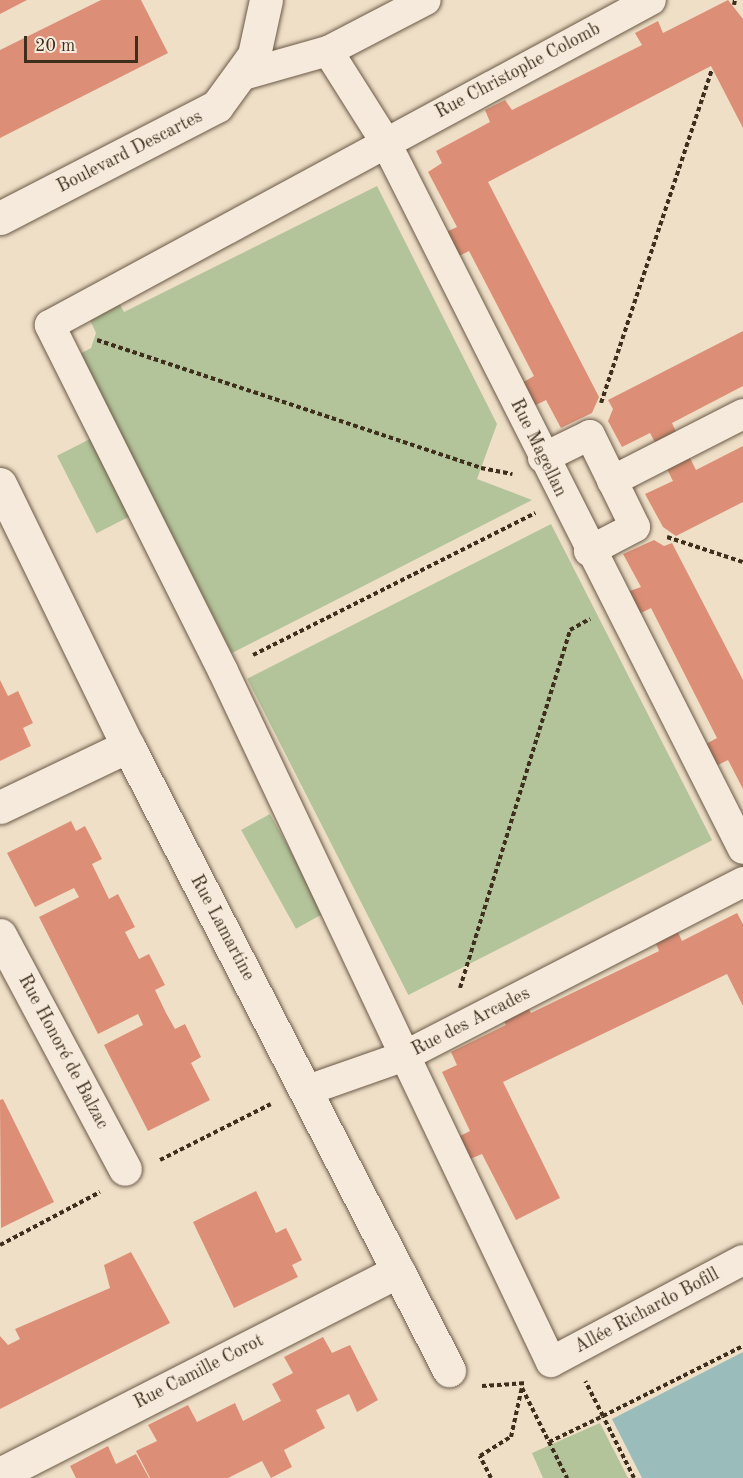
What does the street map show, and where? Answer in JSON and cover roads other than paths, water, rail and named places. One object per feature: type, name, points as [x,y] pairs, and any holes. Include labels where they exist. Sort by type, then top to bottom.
[{"type":"street","name":"Boulevard Descartes","points":[[0,219],[217,106],[243,75],[260,35],[266,0]]},
{"type":"street","points":[[243,75],[328,51],[426,0]]},
{"type":"street","name":"Rue Christophe Colomb","points":[[405,1056],[223,671],[50,325],[385,141],[651,0]]},
{"type":"street","name":"Rue Magellan","points":[[328,51],[385,141],[617,605],[743,849]]},
{"type":"street","points":[[612,481],[743,414]]},
{"type":"street","points":[[554,479],[590,435],[635,527],[590,551]]},
{"type":"street","name":"Rue Lamartine","points":[[0,484],[128,746],[308,1090],[449,1370]]},
{"type":"street","points":[[0,807],[128,746]]},
{"type":"street","name":"Rue des Arcades","points":[[551,1362],[405,1056],[743,882]]},
{"type":"street","name":"Rue Honoré de Balzac","points":[[0,935],[125,1169]]},
{"type":"street","points":[[308,1090],[405,1056]]},
{"type":"street","name":"Allée Richardo Bofill","points":[[551,1362],[743,1260]]},
{"type":"street","name":"Rue Camille Corot","points":[[0,1474],[398,1271]]},
{"type":"water","points":[[743,1352],[743,1478],[642,1478],[612,1419]]}]
